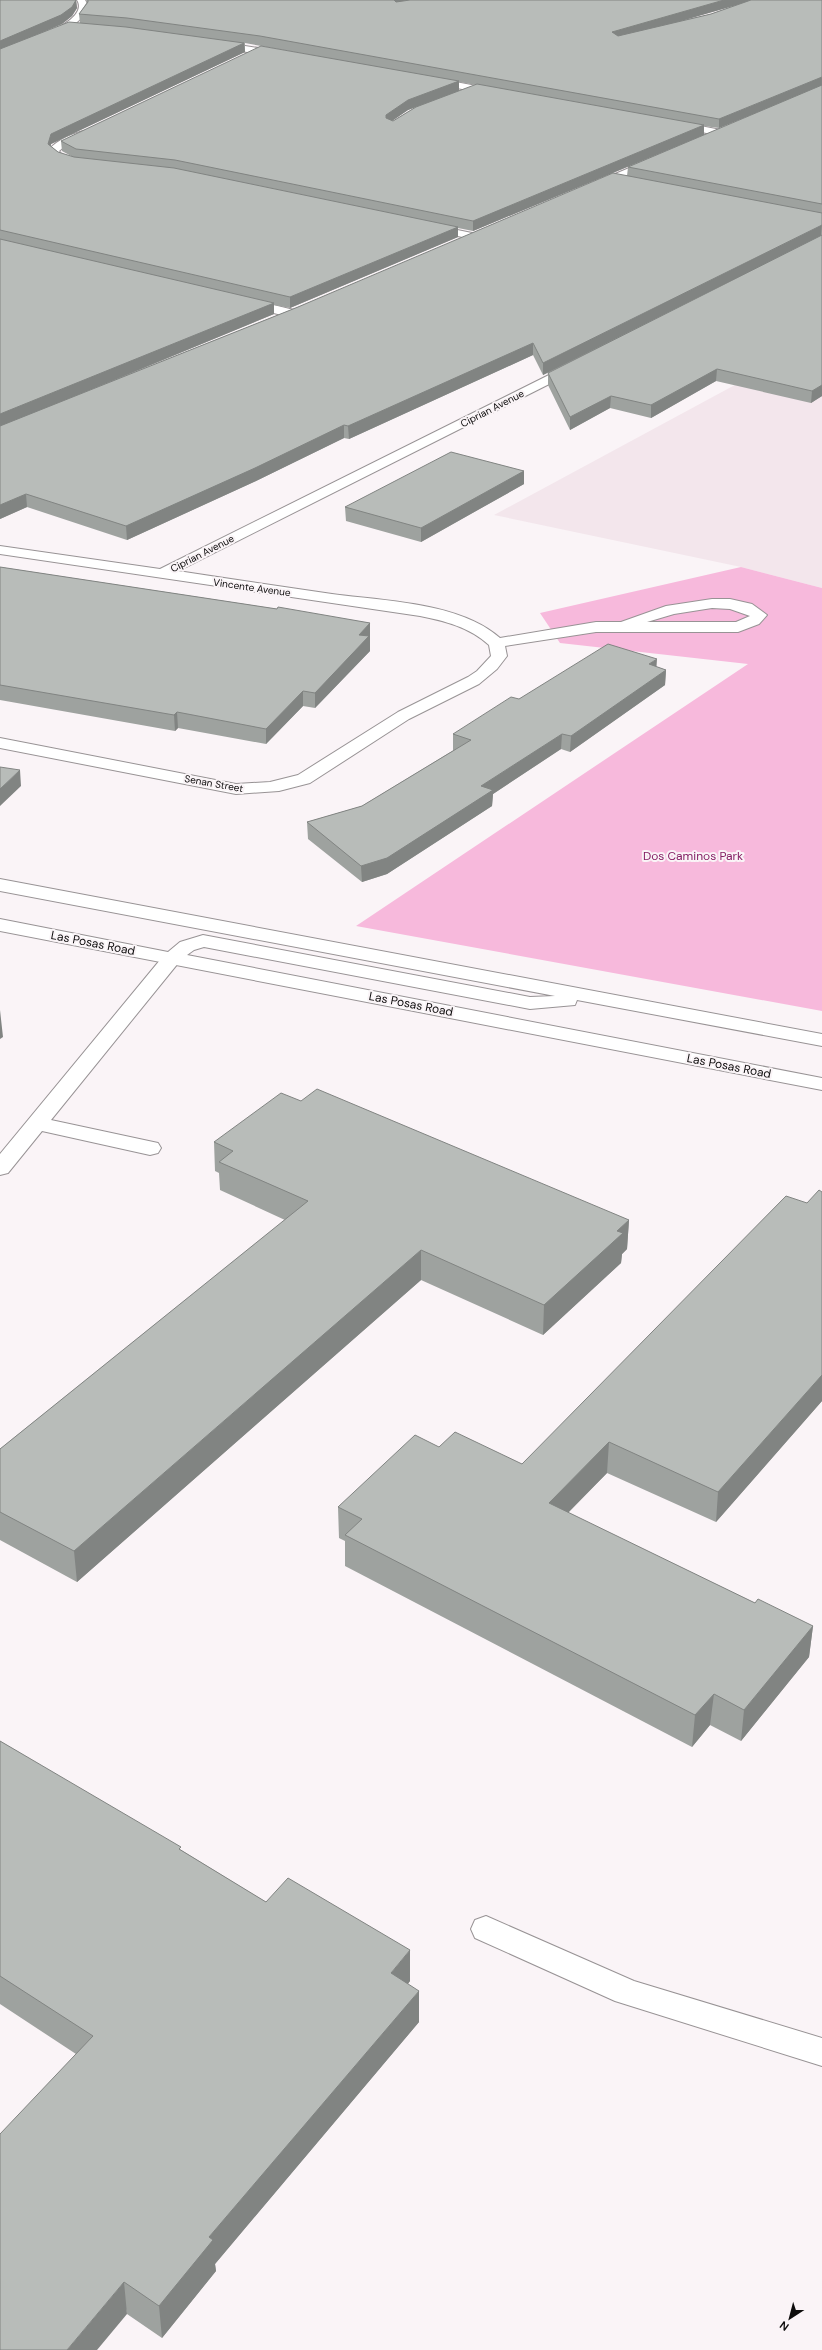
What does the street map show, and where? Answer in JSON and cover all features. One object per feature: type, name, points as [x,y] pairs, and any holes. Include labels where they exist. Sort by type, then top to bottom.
[{"type":"street","points":[[0,55],[67,26],[78,18],[83,10],[83,3],[81,0]]},
{"type":"street","points":[[67,26],[80,27]]},
{"type":"street","points":[[206,42],[291,56]]},
{"type":"street","points":[[238,61],[260,50]]},
{"type":"street","points":[[423,79],[509,94]]},
{"type":"street","points":[[456,97],[477,89]]},
{"type":"street","points":[[666,123],[725,131],[700,142]]},
{"type":"street","points":[[88,164],[63,159],[55,153],[54,150],[61,144],[95,130]]},
{"type":"street","points":[[582,191],[663,157]]},
{"type":"street","points":[[612,179],[627,182]]},
{"type":"street","points":[[417,224],[476,234],[451,245]]},
{"type":"street","points":[[233,299],[294,314]]},
{"type":"street","points":[[272,323],[308,308]]},
{"type":"street","name":"Ciprian Avenue","points":[[161,574],[590,358]]},
{"type":"street","name":"Vincente Avenue","points":[[0,550],[446,616],[486,632],[497,644]]},
{"type":"street","points":[[497,644],[596,627],[738,627],[754,622],[758,615],[754,610],[717,603],[677,608],[640,617],[624,626]]},
{"type":"street","name":"Senan Street","points":[[0,743],[236,789],[258,789],[286,785],[304,779],[419,706],[477,679],[492,668],[500,656],[497,644]]},
{"type":"street","points":[[0,885],[822,1040]]},
{"type":"street","name":"Las Posas Road","points":[[0,925],[822,1084]]},
{"type":"street","points":[[0,1168],[172,958],[186,946],[202,941],[530,1003],[608,1000]]},
{"type":"street","points":[[37,1122],[150,1148]]},
{"type":"street","points":[[486,1929],[626,1992],[822,2052]]},
{"type":"shaded area","points":[[822,338],[822,588],[741,567],[494,515]]},
{"type":"green space","name":"Dos Caminos Park","points":[[741,567],[822,588],[822,1011],[356,926],[748,664],[560,643],[540,613]]},
{"type":"building","points":[[0,0],[76,0],[72,7],[61,15],[0,41]]},
{"type":"building","points":[[88,0],[394,0],[396,2],[410,0],[724,0],[612,32],[618,36],[711,14],[751,0],[822,0],[822,77],[719,119],[260,36],[127,18],[79,14]]},
{"type":"building","points":[[69,22],[126,27],[244,43],[51,134],[48,144],[58,152],[74,157],[174,168],[458,227],[290,297],[0,230],[0,49]]},
{"type":"building","points":[[261,46],[459,81],[408,100],[386,115],[386,118],[393,121],[416,107],[477,84],[704,125],[473,221],[175,160],[76,149],[61,141]]},
{"type":"building","points":[[822,85],[822,204],[628,167]]},
{"type":"building","points":[[613,173],[822,213],[822,225],[543,363],[533,343],[348,426],[344,425],[255,468],[126,526],[26,494],[0,505],[0,426],[298,307]]},
{"type":"building","points":[[822,235],[822,385],[812,391],[717,369],[651,405],[611,396],[570,417],[548,373]]},
{"type":"building","points":[[0,239],[274,303],[0,414]]},
{"type":"building","points":[[451,452],[524,471],[421,528],[345,507]]},
{"type":"building","points":[[0,567],[277,609],[278,607],[370,623],[359,635],[369,636],[315,693],[303,691],[266,729],[177,712],[174,715],[0,685]]},
{"type":"building","points":[[608,644],[657,659],[649,664],[666,670],[571,736],[562,734],[481,786],[493,790],[387,858],[361,866],[307,822],[362,806],[471,740],[453,734],[511,697],[519,699]]},
{"type":"building","points":[[0,767],[20,770],[0,789]]},
{"type":"building","points":[[317,1089],[629,1220],[617,1231],[623,1233],[544,1305],[421,1250],[74,1551],[0,1512],[0,1449],[308,1201],[219,1162],[233,1151],[214,1142],[281,1093],[301,1101]]},
{"type":"building","points":[[819,1190],[822,1192],[822,1375],[718,1492],[609,1442],[549,1503],[755,1603],[758,1599],[813,1626],[744,1710],[714,1694],[695,1715],[345,1535],[362,1519],[338,1507],[415,1435],[439,1447],[455,1432],[522,1464],[786,1196],[807,1203]]},
{"type":"building","points":[[0,1741],[181,1847],[179,1849],[266,1902],[288,1878],[410,1950],[391,1973],[419,1991],[209,2237],[213,2240],[159,2306],[124,2282],[67,2350],[0,2350],[0,2134],[93,2036],[0,1976]]}]
